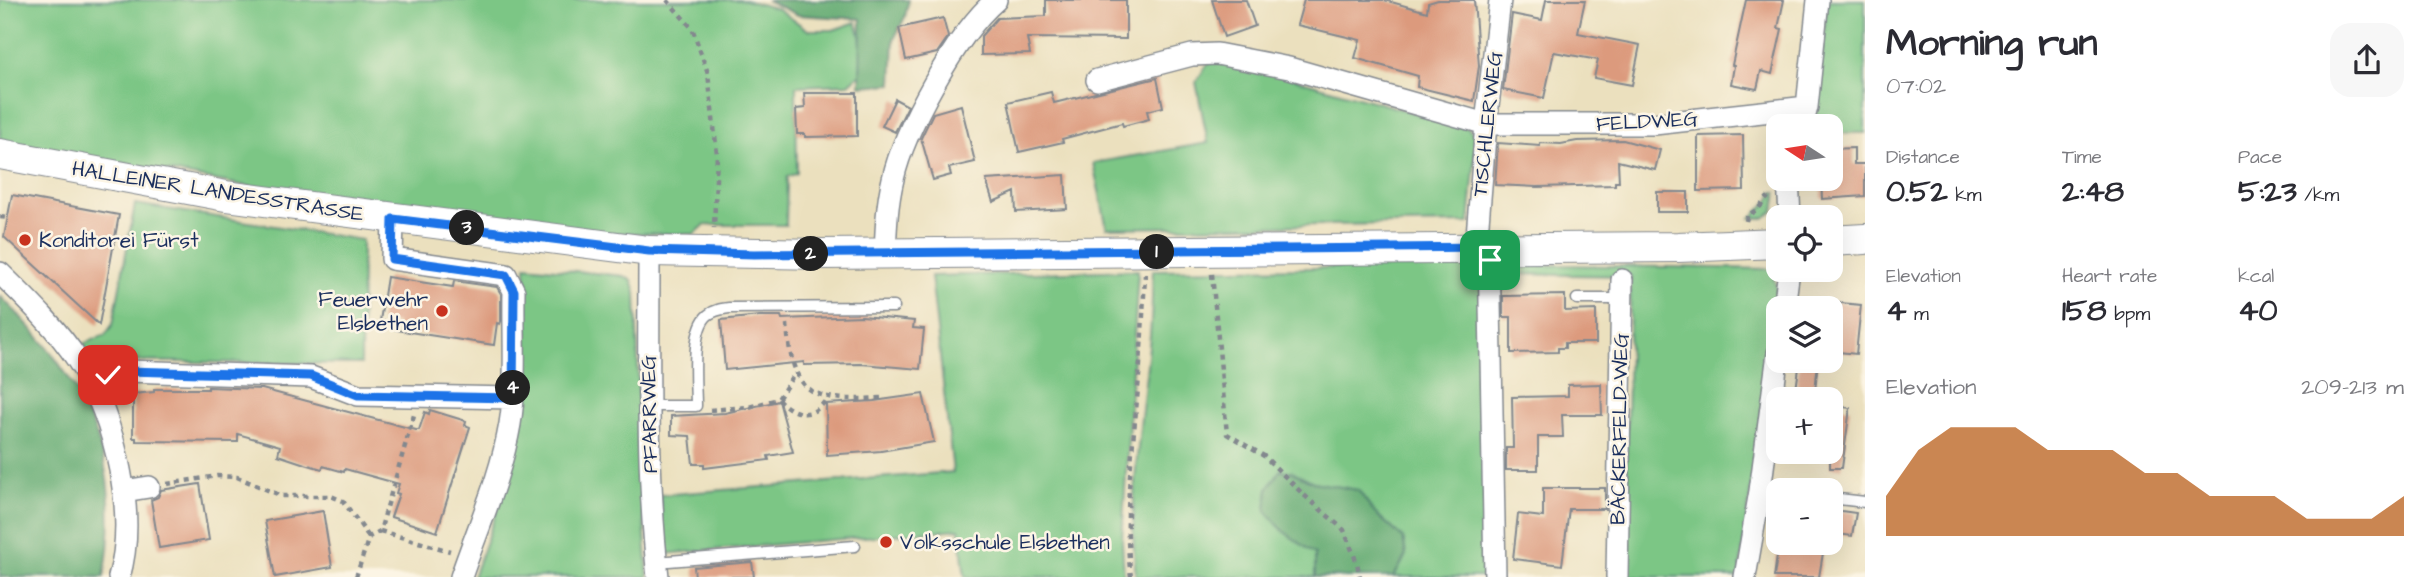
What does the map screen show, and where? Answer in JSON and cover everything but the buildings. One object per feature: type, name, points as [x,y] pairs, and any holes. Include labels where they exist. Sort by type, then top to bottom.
[{"type":"main road","name":"HALLEINER LANDESSTRASSE","points":[[0,154],[226,196],[649,251],[885,254],[1678,247],[1766,243]]},
{"type":"main road","points":[[1843,240],[1865,239]]},
{"type":"street","points":[[885,254],[886,214],[893,176],[909,135],[960,42],[981,13],[996,0]]},
{"type":"street","name":"TISCHLERWEG","points":[[1495,577],[1483,248],[1486,124],[1500,0]]},
{"type":"street","points":[[1805,114],[1818,0]]},
{"type":"street","name":"FELDWEG","points":[[1097,80],[1192,55],[1217,54],[1289,68],[1486,124],[1654,124],[1766,118]]},
{"type":"street","points":[[393,219],[392,259],[506,275],[514,291],[513,398],[509,425],[493,489],[460,562]]},
{"type":"street","name":"PFARRWEG","points":[[649,251],[648,406],[657,570]]},
{"type":"street","points":[[0,273],[61,336],[92,382],[109,422],[124,491],[125,529],[119,577]]},
{"type":"street","name":"BÄCKERFELD-WEG","points":[[1617,577],[1622,290]]},
{"type":"street","points":[[92,382],[127,371],[264,373],[311,376],[358,395],[513,398]]},
{"type":"street","points":[[1770,478],[1777,373]]},
{"type":"street","points":[[124,491],[149,487]]},
{"type":"street","points":[[1745,577],[1766,503]]},
{"type":"lane","points":[[1577,299],[1622,290]]},
{"type":"lane","points":[[648,406],[696,406],[696,340],[706,316],[716,310],[894,307]]},
{"type":"lane","points":[[1843,499],[1865,502]]},
{"type":"lane","points":[[657,570],[855,546]]},
{"type":"path","points":[[667,0],[692,28],[708,73],[717,154],[714,253]]},
{"type":"path","points":[[1746,224],[1747,216],[1758,209],[1774,191]]},
{"type":"path","points":[[0,217],[8,218]]},
{"type":"path","points":[[1131,577],[1128,557],[1129,507],[1141,364],[1146,252]]},
{"type":"path","points":[[1211,266],[1227,434],[1264,456],[1345,530],[1360,577]]},
{"type":"path","points":[[786,307],[789,351],[795,373],[804,385],[827,398],[848,400],[881,397]]},
{"type":"path","points":[[696,406],[699,410],[736,408],[778,399],[795,373]]},
{"type":"path","points":[[356,577],[369,537],[380,531],[420,397]]},
{"type":"path","points":[[778,399],[787,409],[811,413],[821,409],[827,398]]},
{"type":"path","points":[[149,487],[217,476],[237,477],[282,495],[331,496],[343,501],[369,537]]},
{"type":"path","points":[[380,531],[460,562]]},
{"type":"green space","points":[[0,0],[745,0],[778,9],[808,30],[833,30],[856,22],[861,41],[860,74],[849,84],[796,86],[797,173],[787,177],[786,225],[705,225],[694,234],[603,233],[274,191],[0,141]]},
{"type":"green space","points":[[766,0],[909,0],[905,17],[894,39],[892,84],[860,86],[861,19],[798,15]]},
{"type":"green space","points":[[1827,0],[1865,0],[1865,133],[1843,133],[1843,114],[1816,114]]},
{"type":"green space","points":[[1209,62],[1234,62],[1468,128],[1477,137],[1469,223],[1107,228],[1093,163],[1208,143],[1196,82]]},
{"type":"green space","points":[[1774,192],[1777,192],[1775,205],[1766,205],[1766,217],[1751,218],[1768,202]]},
{"type":"green space","points":[[135,204],[362,240],[361,364],[93,361],[83,344],[105,335],[113,324]]},
{"type":"green space","points":[[526,266],[624,276],[632,280],[636,292],[641,476],[648,577],[473,577],[507,483],[527,382]]},
{"type":"green space","points":[[1481,266],[1487,577],[1394,577],[1406,555],[1403,538],[1375,513],[1358,491],[1313,482],[1293,472],[1315,554],[1315,577],[1136,577],[1133,517],[1150,335],[1153,270]]},
{"type":"green space","points":[[1499,266],[1766,269],[1766,282],[1775,282],[1778,292],[1777,296],[1766,296],[1767,373],[1739,577],[1629,577],[1623,565],[1631,276],[1497,274]]},
{"type":"green space","points":[[1138,270],[1122,540],[1124,577],[965,577],[959,529],[664,554],[660,495],[953,472],[931,276]]},
{"type":"green space","points":[[0,296],[55,357],[76,389],[92,422],[103,457],[109,494],[109,534],[104,577],[0,577]]},
{"type":"green space","points":[[1280,470],[1293,472],[1313,482],[1358,490],[1375,513],[1403,538],[1406,555],[1394,577],[1315,577],[1315,554],[1283,531],[1266,511],[1268,489]]},
{"type":"place","name":"Konditorei Fürst","points":[[25,240]]},
{"type":"place","name":"Feuerwehr Elsbethen","points":[[442,311]]},
{"type":"place","name":"Volksschule Elsbethen","points":[[886,542]]},
{"type":"route","points":[[108,375],[127,371],[264,373],[311,376],[358,395],[513,398],[514,291],[506,275],[392,259],[393,219],[649,251],[821,254],[1489,247],[1490,260]]}]
